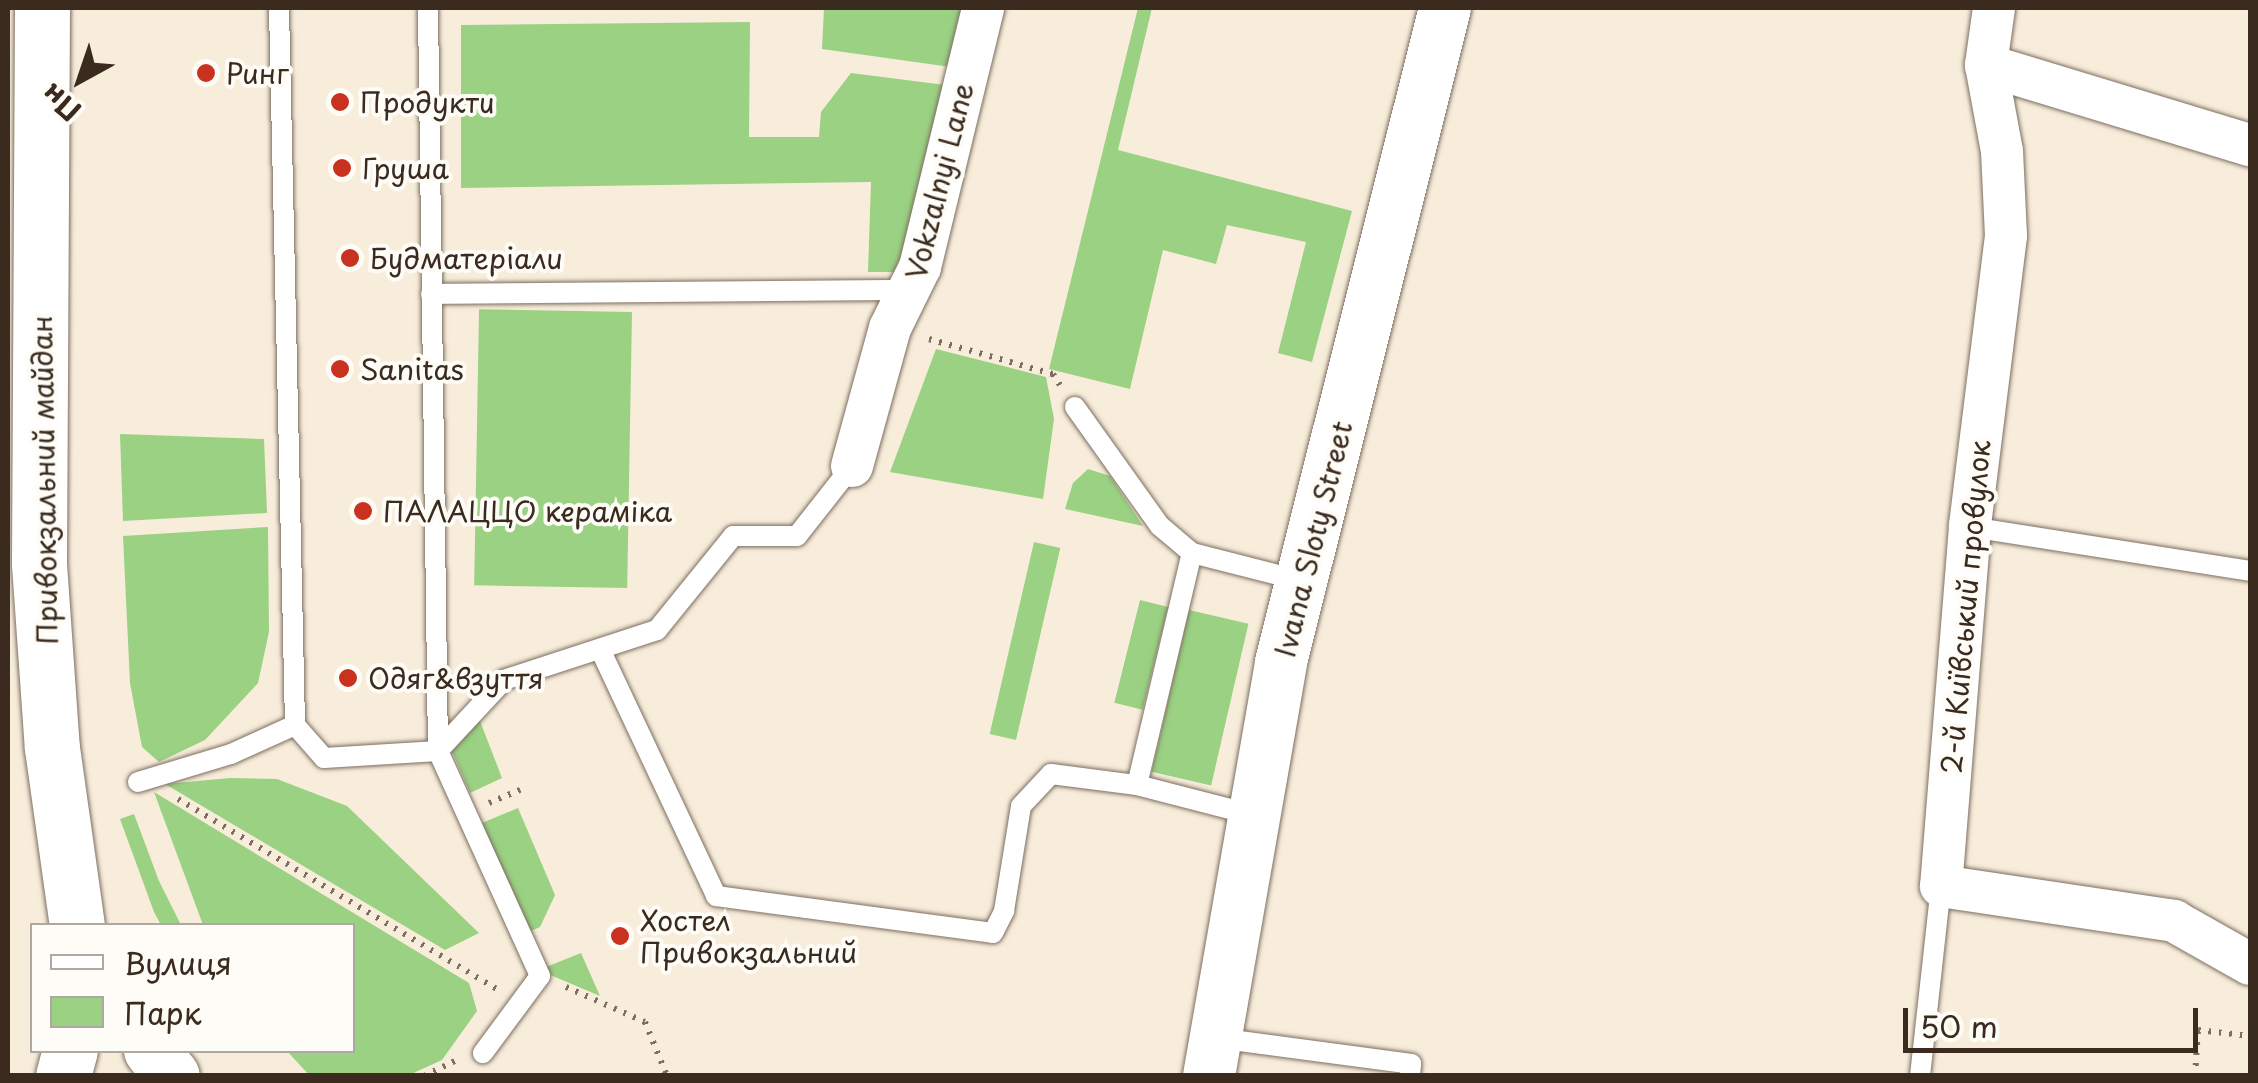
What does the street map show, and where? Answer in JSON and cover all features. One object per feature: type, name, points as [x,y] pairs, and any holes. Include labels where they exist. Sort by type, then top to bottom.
[{"type":"main road","points":[[10,262],[33,16]]},
{"type":"main road","name":"Привокзальний майдан","points":[[33,16],[39,564],[52,748],[77,923]]},
{"type":"main road","points":[[8,502],[39,564]]},
{"type":"main road","points":[[153,1053],[172,1076]]},
{"type":"street","name":"Vokzalnyi Lane","points":[[852,466],[890,328],[913,290],[982,8]]},
{"type":"street","name":"Ivana Sloty Street","points":[[1213,1056],[1281,662],[1445,8]]},
{"type":"street","name":"2-й Київський провулок","points":[[1941,886],[1970,527],[2006,236],[2002,150],[1986,64],[1994,8]]},
{"type":"street","points":[[1986,64],[2250,145]]},
{"type":"street","points":[[1941,886],[2174,922],[2250,964]]},
{"type":"lane","points":[[279,8],[295,726],[324,758],[438,751],[504,680],[657,630],[733,536],[797,536],[852,466]]},
{"type":"lane","points":[[428,8],[438,751],[540,976],[483,1053]]},
{"type":"lane","points":[[431,294],[913,290]]},
{"type":"lane","points":[[1075,407],[1160,526],[1192,553],[1304,582]]},
{"type":"lane","points":[[1970,527],[2250,571]]},
{"type":"lane","points":[[1137,785],[1192,553]]},
{"type":"lane","points":[[600,649],[716,896],[993,933],[1004,911],[1021,806],[1051,774],[1137,785],[1255,815]]},
{"type":"lane","points":[[142,781],[231,754],[295,726]]},
{"type":"lane","points":[[1920,1076],[1941,886]]},
{"type":"lane","points":[[1213,1056],[1411,1064],[1410,1076]]},
{"type":"path","points":[[890,328],[1053,374],[1075,407]]},
{"type":"path","points":[[142,781],[521,1003]]},
{"type":"path","points":[[540,976],[645,1022],[667,1076]]},
{"type":"path","points":[[2194,1076],[2198,1030],[2250,1036]]},
{"type":"green space","points":[[824,8],[973,8],[958,68],[822,49]]},
{"type":"green space","points":[[1138,8],[1152,8],[1118,150],[1352,211],[1312,362],[1278,353],[1306,242],[1227,225],[1216,264],[1163,250],[1130,389],[1049,369]]},
{"type":"green space","points":[[750,22],[749,137],[819,137],[821,112],[851,73],[953,86],[908,272],[868,272],[871,182],[461,188],[461,25]]},
{"type":"green space","points":[[479,309],[632,312],[627,588],[474,585]]},
{"type":"green space","points":[[936,349],[1046,377],[1054,419],[1043,499],[890,472]]},
{"type":"green space","points":[[120,434],[264,439],[267,513],[123,521]]},
{"type":"green space","points":[[1088,469],[1110,476],[1143,526],[1065,509],[1073,483]]},
{"type":"green space","points":[[268,527],[269,632],[258,683],[205,740],[159,762],[142,747],[130,683],[123,536]]},
{"type":"green space","points":[[1034,542],[1060,548],[1016,740],[990,734]]},
{"type":"green space","points":[[1140,600],[1168,607],[1142,710],[1114,703]]},
{"type":"green space","points":[[1189,610],[1248,624],[1211,785],[1152,772]]},
{"type":"green space","points":[[480,721],[502,778],[470,793],[451,749]]},
{"type":"green space","points":[[230,778],[277,779],[347,806],[479,933],[445,950],[165,784]]},
{"type":"green space","points":[[154,792],[469,983],[477,1011],[442,1060],[409,1075],[309,1075],[289,1053],[355,1053],[355,923],[202,923]]},
{"type":"green space","points":[[518,808],[555,895],[540,927],[529,932],[482,823]]},
{"type":"green space","points":[[134,814],[159,881],[180,923],[160,923],[120,819]]},
{"type":"green space","points":[[581,953],[600,996],[548,974],[546,967]]},
{"type":"place","name":"Ринг","points":[[206,73]]},
{"type":"place","name":"Продукти","points":[[340,102]]},
{"type":"place","name":"Груша","points":[[342,168]]},
{"type":"place","name":"Будматеріали","points":[[350,258]]},
{"type":"place","name":"Sanitas","points":[[340,369]]},
{"type":"place","name":"ПАЛАЦЦО кераміка","points":[[363,511]]},
{"type":"place","name":"Одяг&взуття","points":[[348,678]]},
{"type":"place","name":"Хостел Привокзальний","points":[[620,936]]}]
